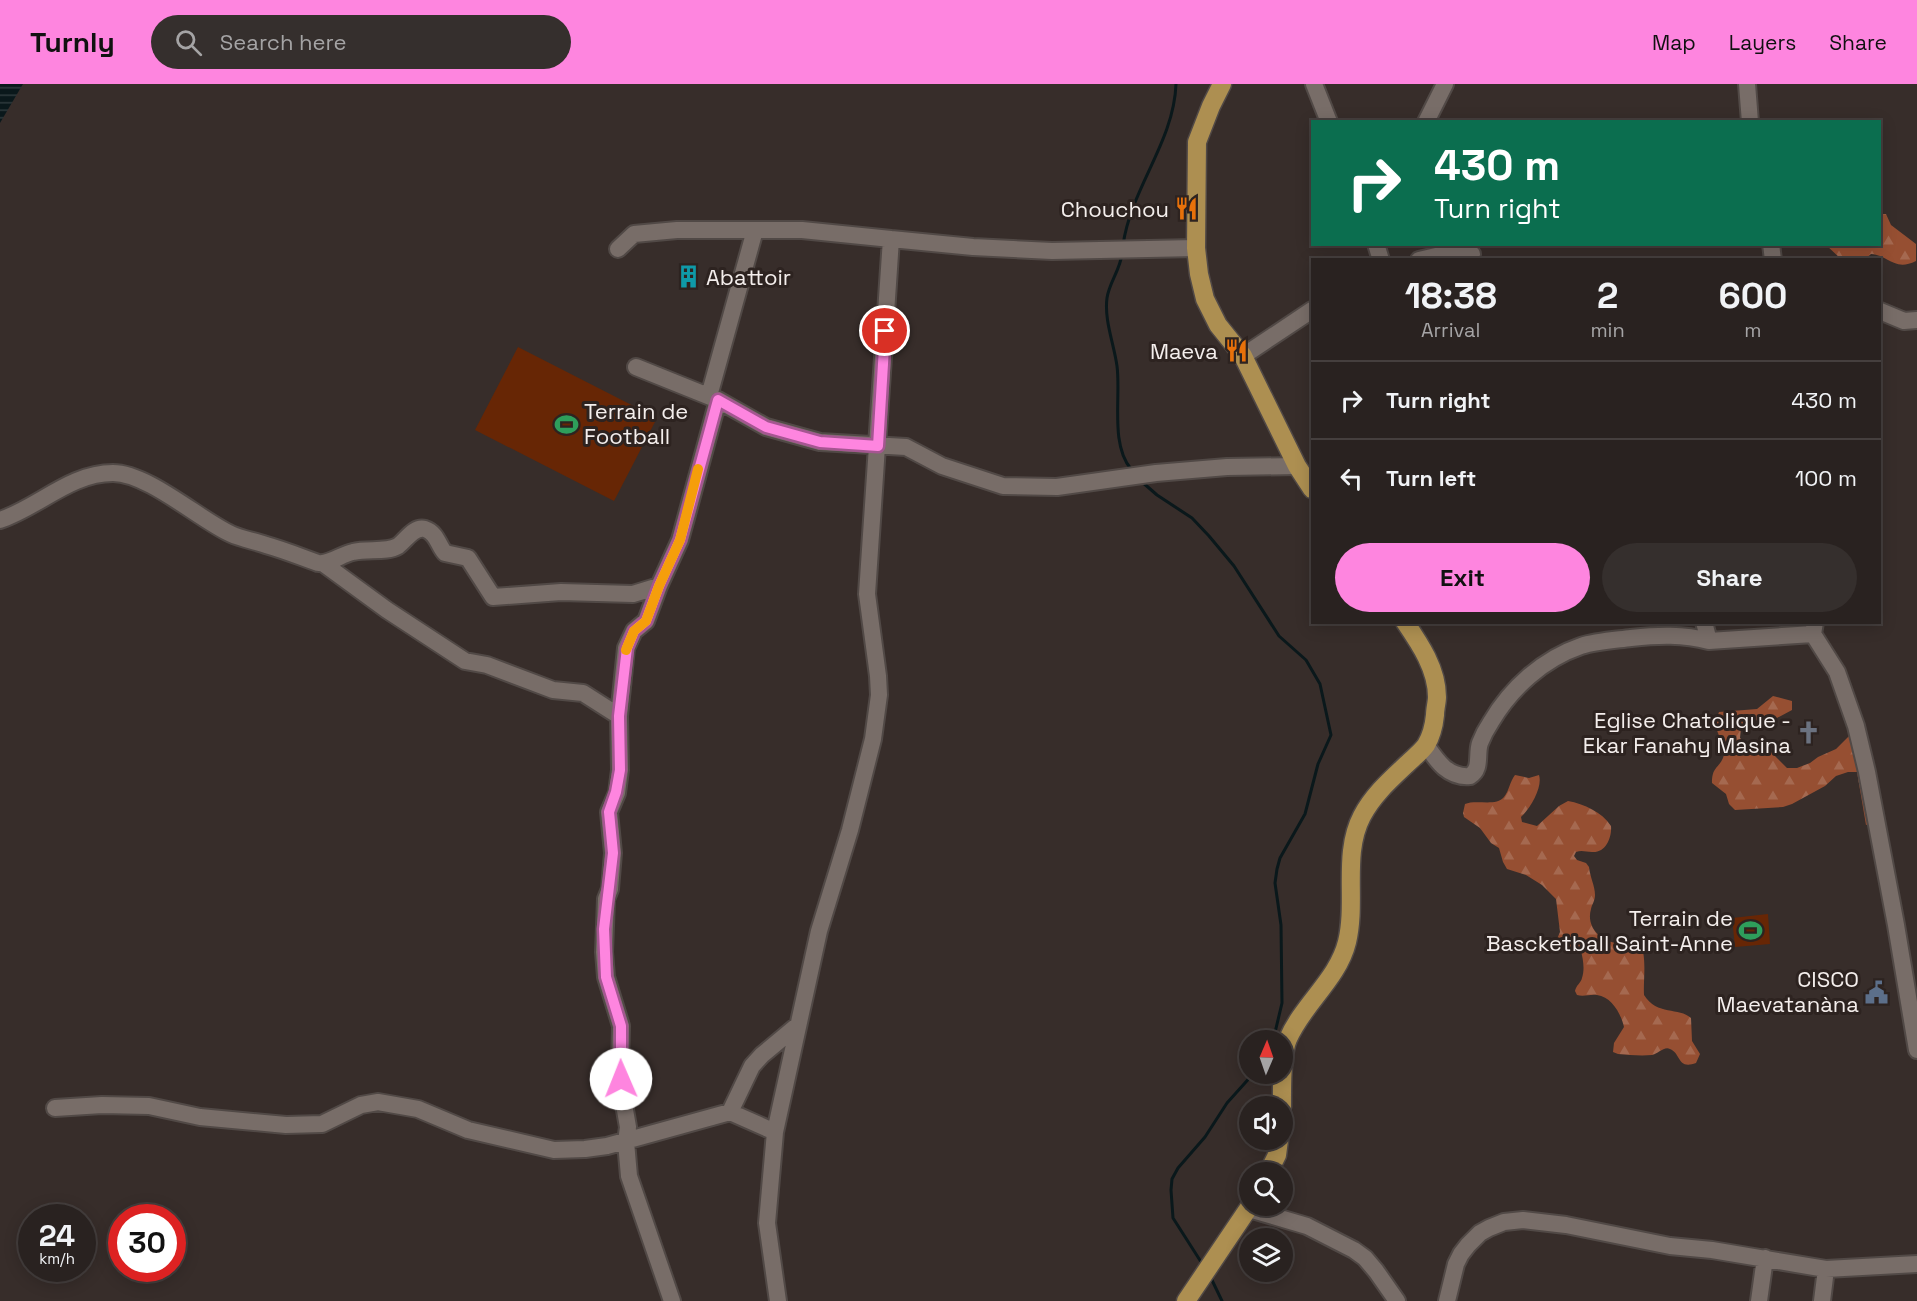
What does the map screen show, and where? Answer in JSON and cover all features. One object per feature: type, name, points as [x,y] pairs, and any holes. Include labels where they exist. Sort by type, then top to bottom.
[{"type":"main road","points":[[1222,84],[1197,142],[1196,248],[1199,274],[1205,299],[1218,326],[1243,356],[1297,466],[1311,487]]},
{"type":"main road","points":[[1282,1096],[1287,1040],[1341,958],[1347,942],[1352,912],[1351,886],[1355,837],[1362,817],[1377,793],[1426,744],[1434,726],[1437,697],[1434,672],[1406,624]]},
{"type":"main road","points":[[1189,1296],[1243,1216]]},
{"type":"street","points":[[1314,84],[1328,120]]},
{"type":"street","points":[[1427,120],[1445,84]]},
{"type":"street","points":[[1747,84],[1750,120]]},
{"type":"street","points":[[618,249],[634,234],[677,230],[802,230],[973,247],[1106,251],[1196,248]]},
{"type":"street","points":[[672,1301],[629,1176],[626,1142],[628,1127],[621,1093],[621,1026],[606,977],[604,952],[606,899],[610,889],[613,853],[609,812],[620,770],[619,716],[627,648],[634,631],[646,621],[680,540],[754,230]]},
{"type":"street","points":[[778,1301],[767,1223],[775,1132],[819,931],[850,830],[873,739],[879,695],[867,594],[891,239]]},
{"type":"street","points":[[1428,258],[1453,252],[1472,253]]},
{"type":"street","points":[[1243,356],[1311,311]]},
{"type":"street","points":[[1881,312],[1904,321],[1917,320]]},
{"type":"street","points":[[636,367],[713,398],[766,427],[820,442],[906,447],[942,466],[1003,486],[1057,487],[1156,473],[1227,467],[1297,466]]},
{"type":"street","points":[[0,520],[17,514],[68,484],[114,473],[137,480],[179,502],[231,535],[324,564],[387,610],[465,661],[486,665],[553,690],[583,693],[619,716]]},
{"type":"street","points":[[324,564],[349,552],[397,547],[417,529],[424,529],[431,532],[438,540],[445,553],[468,558],[493,597],[561,592],[633,594],[659,586]]},
{"type":"street","points":[[1705,624],[1709,641]]},
{"type":"street","points":[[1426,744],[1446,770],[1455,776],[1470,776],[1477,769],[1480,743],[1491,721],[1522,683],[1534,672],[1561,655],[1583,645],[1653,636],[1689,636],[1709,641],[1814,628],[1837,672],[1856,726],[1896,925],[1917,1050]]},
{"type":"street","points":[[730,1112],[752,1066],[762,1054],[798,1025]]},
{"type":"street","points":[[55,1108],[102,1105],[149,1107],[200,1117],[286,1125],[322,1124],[361,1105],[378,1102],[418,1109],[468,1130],[554,1150],[585,1149],[626,1142],[730,1112],[775,1132]]},
{"type":"street","points":[[1276,1216],[1307,1226],[1354,1250],[1365,1258],[1376,1271],[1397,1301]]},
{"type":"street","points":[[1447,1301],[1456,1264],[1461,1254],[1480,1233],[1504,1222],[1523,1220],[1566,1225],[1670,1246],[1712,1250],[1826,1269],[1917,1264]]},
{"type":"street","points":[[1759,1301],[1765,1258]]},
{"type":"street","points":[[1822,1301],[1826,1269]]},
{"type":"shaded area","points":[[0,84],[23,84],[0,123]]},
{"type":"shaded area","name":"Terrain de Football","points":[[518,347],[657,418],[614,501],[475,430]]},
{"type":"shaded area","name":"Terrain de Bascketball Saint-Anne","points":[[1768,914],[1770,944],[1735,947],[1732,918]]},
{"type":"green space","points":[[1881,214],[1886,214],[1891,225],[1916,244],[1916,261],[1908,264],[1897,264],[1871,254],[1866,258],[1840,258],[1827,246],[1881,246]]},
{"type":"green space","points":[[1773,696],[1792,701],[1792,710],[1775,719],[1747,721],[1741,728],[1740,738],[1748,745],[1767,748],[1787,768],[1797,768],[1836,749],[1850,735],[1877,822],[1866,825],[1857,772],[1836,776],[1825,786],[1783,807],[1735,810],[1729,804],[1726,794],[1712,783],[1714,771],[1721,762],[1724,752],[1716,727],[1719,712],[1757,709]]},
{"type":"green space","points":[[1515,775],[1529,778],[1539,775],[1540,780],[1535,798],[1521,817],[1522,822],[1537,826],[1568,801],[1592,809],[1611,826],[1609,839],[1601,850],[1597,852],[1578,851],[1574,856],[1589,867],[1595,895],[1590,921],[1595,931],[1609,941],[1621,943],[1638,939],[1644,959],[1644,995],[1649,1002],[1661,1009],[1691,1018],[1692,1041],[1700,1054],[1696,1063],[1690,1065],[1682,1063],[1668,1048],[1648,1055],[1613,1052],[1614,1043],[1624,1027],[1623,1022],[1615,1007],[1602,996],[1577,995],[1575,991],[1583,971],[1582,954],[1581,951],[1562,944],[1560,940],[1554,946],[1560,932],[1556,899],[1542,885],[1526,875],[1507,869],[1499,848],[1491,843],[1480,828],[1464,817],[1465,804],[1496,802],[1504,797]]},
{"type":"waterway","points":[[1123,245],[1134,204],[1168,126],[1176,84]]},
{"type":"waterway","points":[[1122,254],[1108,292],[1106,306],[1117,366],[1118,434],[1125,459],[1131,469]]},
{"type":"waterway","points":[[1141,481],[1157,495],[1192,518],[1209,536],[1234,566],[1279,636],[1306,660],[1320,684],[1331,735],[1318,764],[1305,814],[1280,858],[1275,883],[1281,925],[1282,1003],[1276,1030]]},
{"type":"waterway","points":[[1203,1265],[1173,1218],[1172,1179],[1178,1168],[1205,1137],[1227,1103],[1244,1084]]},
{"type":"waterway","points":[[1210,1276],[1222,1301]]},
{"type":"slow traffic","points":[[626,650],[634,631],[646,621],[680,540],[698,469]]},
{"type":"place","name":"Chouchou","points":[[1187,209]]},
{"type":"place","name":"Abattoir","points":[[688,277]]},
{"type":"place","name":"Maeva","points":[[1236,351]]},
{"type":"place","name":"Terrain de Football","points":[[566,424]]},
{"type":"place","name":"Eglise Chatolique - Ekar Fanahy Masina","points":[[1809,733]]},
{"type":"place","name":"Terrain de Bascketball Saint-Anne","points":[[1751,931]]},
{"type":"place","name":"CISCO Maevatanàna","points":[[1877,992]]},
{"type":"route","points":[[621,1079],[621,1026],[606,977],[604,929],[613,853],[609,812],[620,770],[619,716],[630,637],[646,621],[680,540],[690,496],[718,400],[766,427],[820,442],[878,446],[885,331]]}]
